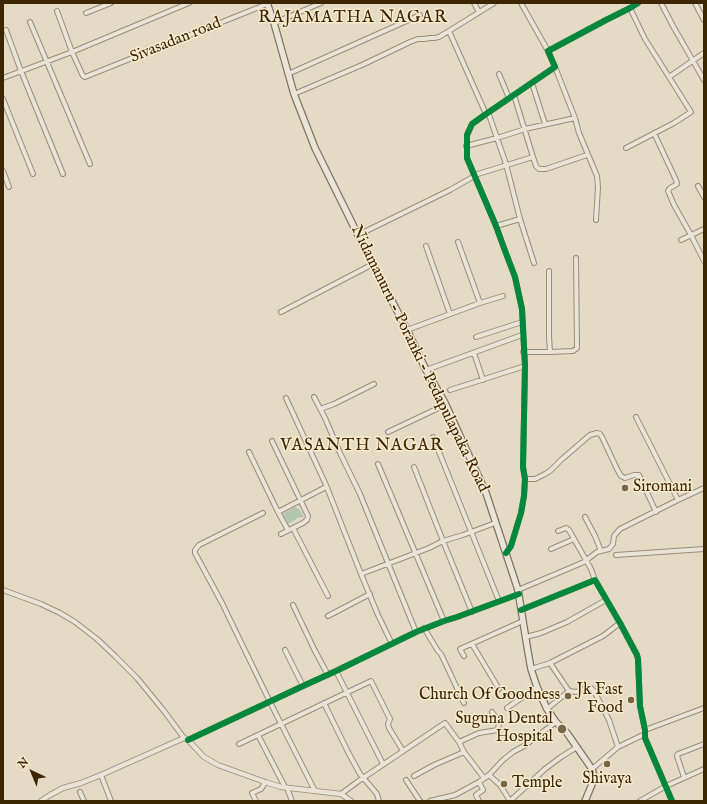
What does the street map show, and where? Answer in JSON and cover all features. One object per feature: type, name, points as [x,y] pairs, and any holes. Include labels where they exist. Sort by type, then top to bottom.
[{"type":"main road","name":"Nidamanuru - Poranki - Pedapulapaka Road","points":[[267,4],[274,23],[294,94],[315,148],[445,405],[486,493],[518,592],[531,669],[537,687],[547,709],[556,722],[567,733],[592,769]]},
{"type":"main road","points":[[584,801],[593,782],[592,769]]},
{"type":"street","points":[[86,13],[111,3]]},
{"type":"street","points":[[3,78],[72,52],[188,3]]},
{"type":"street","points":[[274,23],[321,3]]},
{"type":"street","points":[[474,3],[479,12]]},
{"type":"street","points":[[294,94],[362,65],[410,42],[439,37],[479,12],[487,5],[494,3]]},
{"type":"street","points":[[521,3],[548,51],[555,67],[596,176],[598,187],[596,220]]},
{"type":"street","points":[[548,51],[638,3]]},
{"type":"street","points":[[661,3],[704,80]]},
{"type":"street","points":[[695,3],[704,20]]},
{"type":"street","name":"Sivasadan road","points":[[72,52],[83,76],[86,77],[267,4]]},
{"type":"street","points":[[626,148],[674,123],[691,112],[645,39],[630,8]]},
{"type":"street","points":[[56,11],[72,52]]},
{"type":"street","points":[[288,74],[420,15]]},
{"type":"street","points":[[30,22],[90,164]]},
{"type":"street","points":[[6,30],[21,71],[64,174]]},
{"type":"street","points":[[449,31],[497,138],[506,164],[520,218],[534,263]]},
{"type":"street","points":[[669,77],[704,53]]},
{"type":"street","points":[[506,554],[511,546],[521,513],[524,496],[524,366],[521,302],[516,277],[468,158],[466,135],[472,124],[555,67]]},
{"type":"street","points":[[498,74],[509,98]]},
{"type":"street","points":[[532,83],[545,124]]},
{"type":"street","points":[[514,95],[536,166],[539,169],[546,169],[587,154]]},
{"type":"street","points":[[3,99],[33,174]]},
{"type":"street","points":[[466,146],[545,124],[575,118]]},
{"type":"street","points":[[654,133],[677,184],[668,191],[704,261]]},
{"type":"street","points":[[358,235],[450,190],[474,176],[506,164],[533,157]]},
{"type":"street","points":[[3,171],[9,187]]},
{"type":"street","points":[[698,186],[704,197]]},
{"type":"street","points":[[496,226],[520,218]]},
{"type":"street","points":[[681,240],[704,228]]},
{"type":"street","points":[[458,242],[480,302]]},
{"type":"street","points":[[426,246],[450,314]]},
{"type":"street","points":[[523,352],[576,350],[576,258]]},
{"type":"street","points":[[281,312],[373,264]]},
{"type":"street","points":[[549,271],[550,352]]},
{"type":"street","points":[[407,330],[480,302],[503,296]]},
{"type":"street","points":[[476,337],[522,322]]},
{"type":"street","points":[[426,370],[522,335]]},
{"type":"street","points":[[474,353],[483,380]]},
{"type":"street","points":[[450,390],[524,366]]},
{"type":"street","points":[[320,409],[334,404],[374,384]]},
{"type":"street","points":[[314,397],[360,494],[416,632]]},
{"type":"street","points":[[286,398],[326,487],[378,615],[392,644]]},
{"type":"street","points":[[388,432],[445,405]]},
{"type":"street","points":[[636,417],[678,500]]},
{"type":"street","points":[[524,479],[535,479],[550,471],[590,435],[598,433],[602,436],[621,476],[625,478],[639,475],[656,512]]},
{"type":"street","points":[[432,437],[499,601]]},
{"type":"street","points":[[272,441],[308,516],[303,523],[281,534]]},
{"type":"street","points":[[249,452],[288,530]]},
{"type":"street","points":[[378,464],[444,621]]},
{"type":"street","points":[[414,467],[442,541],[472,612]]},
{"type":"street","points":[[278,512],[326,487]]},
{"type":"street","points":[[41,801],[64,788],[81,783],[270,702],[424,628],[472,612],[499,601],[584,562],[594,554],[611,548],[614,536],[620,529],[704,488]]},
{"type":"street","points":[[263,513],[199,545],[195,550],[315,791]]},
{"type":"street","points":[[585,517],[595,536],[600,551]]},
{"type":"street","points":[[362,574],[415,554],[442,541],[496,523]]},
{"type":"street","points":[[293,528],[328,596]]},
{"type":"street","points":[[558,531],[568,528],[635,651],[638,659],[640,706],[645,738],[672,801]]},
{"type":"street","points":[[551,549],[574,539]]},
{"type":"street","points":[[616,555],[704,549]]},
{"type":"street","points":[[521,610],[595,580]]},
{"type":"street","points":[[3,590],[41,604],[60,613],[75,622],[97,639],[137,678],[186,739],[210,761],[265,782],[286,788],[341,794],[351,801]]},
{"type":"street","points":[[328,616],[370,594]]},
{"type":"street","points":[[526,637],[566,622],[606,600]]},
{"type":"street","points":[[294,605],[315,651],[328,674]]},
{"type":"street","points":[[464,656],[460,649],[523,621]]},
{"type":"street","points":[[531,669],[550,663],[603,636],[620,623]]},
{"type":"street","points":[[424,628],[441,654],[464,703]]},
{"type":"street","points":[[472,644],[499,689]]},
{"type":"street","points":[[285,650],[303,686]]},
{"type":"street","points":[[550,663],[569,692]]},
{"type":"street","points":[[336,671],[383,764]]},
{"type":"street","points":[[239,744],[371,681],[390,719],[388,724],[389,728],[403,751]]},
{"type":"street","points":[[507,708],[537,687]]},
{"type":"street","points":[[547,709],[569,692],[576,692],[591,688],[609,720],[618,747]]},
{"type":"street","points":[[324,703],[348,752],[363,778],[377,794],[379,801]]},
{"type":"street","points":[[592,769],[618,747],[645,732],[704,708]]},
{"type":"street","points":[[459,742],[479,733],[498,730],[499,722],[492,712]]},
{"type":"street","points":[[430,801],[441,800],[455,795],[479,782],[489,775],[513,752],[524,746],[556,722]]},
{"type":"street","points":[[341,794],[445,723],[459,742],[464,752],[484,778]]},
{"type":"street","points":[[258,735],[292,801]]},
{"type":"street","points":[[684,777],[677,756],[678,754],[703,746]]},
{"type":"street","points":[[489,775],[500,785],[510,801],[545,769],[560,757],[577,747]]},
{"type":"street","points":[[414,776],[434,765],[464,752]]},
{"type":"street","points":[[640,801],[666,786],[704,769]]},
{"type":"street","points":[[101,774],[111,801]]},
{"type":"street","points":[[406,780],[420,801]]},
{"type":"street","points":[[256,801],[252,793],[261,789],[265,782]]},
{"type":"street","points":[[479,782],[483,790],[476,795],[480,801]]},
{"type":"street","points":[[80,792],[84,801]]},
{"type":"shaded area","points":[[295,507],[300,510],[304,517],[298,518],[288,524],[283,514]]},
{"type":"cycle path","points":[[506,553],[511,546],[521,513],[524,496],[525,479],[523,467],[525,366],[522,309],[515,277],[496,226],[467,158],[467,135],[472,124],[555,67],[548,51],[638,3]]},
{"type":"cycle path","points":[[521,610],[595,580],[637,655],[640,706],[645,730],[645,738],[672,801]]},
{"type":"cycle path","points":[[188,740],[416,632],[519,594]]},
{"type":"place","name":"Siromani","points":[[625,488]]},
{"type":"place","name":"Church Of Goodness","points":[[568,696]]},
{"type":"place","name":"Jk Fast Food","points":[[631,700]]},
{"type":"place","name":"Suguna Dental Hospital","points":[[562,729]]},
{"type":"place","name":"Shivaya","points":[[607,764]]},
{"type":"place","name":"Temple","points":[[504,784]]},
{"type":"district","name":"RAJAMATHA NAGAR","points":[[353,19]]},
{"type":"district","name":"VASANTH NAGAR","points":[[362,447]]}]
